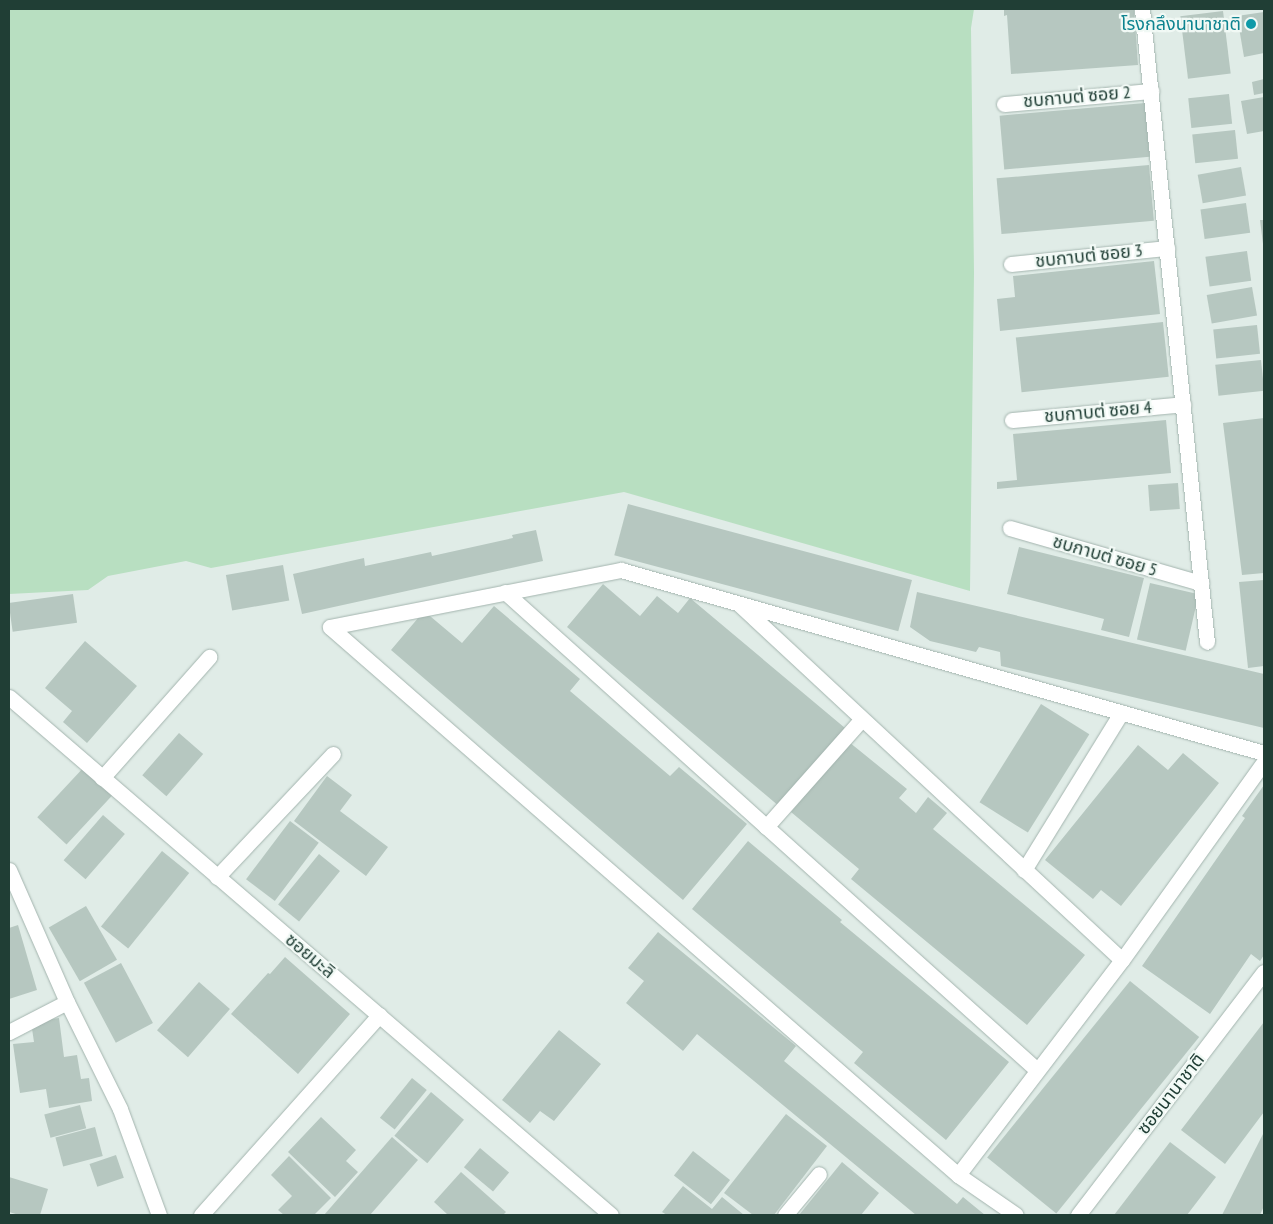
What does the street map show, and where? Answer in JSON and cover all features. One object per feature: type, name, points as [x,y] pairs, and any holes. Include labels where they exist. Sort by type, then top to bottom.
[{"type":"street","points":[[1142,9],[1207,642]]},
{"type":"street","name":"ชบกาบต่ ซอย 2","points":[[1004,104],[1151,91]]},
{"type":"street","name":"ชบกาบต่ ซอย 3","points":[[1011,264],[1167,248]]},
{"type":"street","name":"ชบกาบต่ ซอย 4","points":[[1012,420],[1183,404]]},
{"type":"street","name":"ชบกาบต่ ซอย 5","points":[[1010,528],[1201,583]]},
{"type":"street","points":[[1016,1215],[958,1175],[330,626],[621,570],[1264,753]]},
{"type":"street","points":[[505,592],[1037,1070]]},
{"type":"street","points":[[738,603],[1122,960]]},
{"type":"street","points":[[102,778],[209,657]]},
{"type":"street","name":"ซอยมะลิ","points":[[9,697],[611,1215]]},
{"type":"street","points":[[1024,870],[1121,712]]},
{"type":"street","points":[[766,826],[862,719]]},
{"type":"street","points":[[217,877],[333,754]]},
{"type":"street","points":[[958,1175],[1122,960],[1264,762]]},
{"type":"street","points":[[9,870],[67,1002],[120,1109],[159,1215]]},
{"type":"street","name":"ซอยนานาชาติ","points":[[1078,1215],[1264,972]]},
{"type":"street","points":[[9,1032],[67,1002]]},
{"type":"street","points":[[202,1215],[379,1015]]},
{"type":"street","points":[[785,1215],[819,1174]]},
{"type":"green space","points":[[9,9],[974,9],[971,28],[974,273],[970,591],[624,492],[211,568],[186,561],[108,576],[88,590],[9,594]]},
{"type":"building","points":[[1004,9],[1134,9],[1138,65],[1011,74],[1007,15],[1004,16]]},
{"type":"building","points":[[1223,11],[1231,74],[1188,79],[1180,16]]},
{"type":"building","points":[[1264,12],[1264,53],[1244,57],[1237,16]]},
{"type":"building","points":[[1264,79],[1264,93],[1254,95],[1252,82]]},
{"type":"building","points":[[1229,94],[1232,124],[1191,128],[1188,98]]},
{"type":"building","points":[[1264,97],[1264,131],[1247,134],[1241,101]]},
{"type":"building","points":[[1145,103],[1150,157],[1004,170],[1000,116]]},
{"type":"building","points":[[1235,130],[1238,159],[1195,163],[1192,134]]},
{"type":"building","points":[[1149,165],[1154,221],[1001,234],[997,178]]},
{"type":"building","points":[[1241,167],[1246,196],[1203,203],[1198,175]]},
{"type":"building","points":[[1246,203],[1250,233],[1205,239],[1200,209]]},
{"type":"building","points":[[1260,220],[1264,220],[1264,244],[1263,244]]},
{"type":"building","points":[[1247,251],[1251,281],[1210,287],[1205,257]]},
{"type":"building","points":[[1154,261],[1160,314],[1000,331],[997,299],[1015,297],[1013,276]]},
{"type":"building","points":[[1252,287],[1257,316],[1212,324],[1207,295]]},
{"type":"building","points":[[1163,322],[1169,377],[1022,392],[1016,337]]},
{"type":"building","points":[[1257,325],[1260,354],[1216,358],[1213,330]]},
{"type":"building","points":[[1261,360],[1264,391],[1218,396],[1215,365]]},
{"type":"building","points":[[1264,418],[1264,573],[1242,575],[1223,423]]},
{"type":"building","points":[[1166,420],[1171,473],[997,489],[997,482],[1017,480],[1013,434]]},
{"type":"building","points":[[1178,483],[1180,509],[1150,511],[1148,485]]},
{"type":"building","points":[[628,504],[912,580],[898,631],[614,555]]},
{"type":"building","points":[[536,530],[543,561],[302,614],[293,574],[364,558],[365,566],[431,552],[432,556],[513,538],[512,535]]},
{"type":"building","points":[[1019,547],[1144,578],[1129,637],[1101,630],[1104,619],[1007,594]]},
{"type":"building","points":[[283,565],[289,600],[232,611],[226,575]]},
{"type":"building","points":[[1264,580],[1264,666],[1248,668],[1239,582]]},
{"type":"building","points":[[1150,583],[1199,594],[1186,651],[1137,640]]},
{"type":"building","points":[[603,584],[640,616],[657,596],[678,613],[690,598],[845,728],[780,807],[567,627]]},
{"type":"building","points":[[917,592],[1264,674],[1264,728],[1001,666],[1000,652],[979,647],[976,652],[930,641],[910,627]]},
{"type":"building","points":[[73,594],[77,623],[13,632],[9,603]]},
{"type":"building","points":[[494,606],[580,679],[570,691],[670,776],[679,767],[747,824],[683,900],[391,650],[424,611],[462,643]]},
{"type":"building","points":[[85,641],[137,686],[87,743],[63,722],[72,711],[45,688]]},
{"type":"building","points":[[1041,704],[1089,734],[1028,833],[980,802]]},
{"type":"building","points":[[179,733],[203,754],[166,796],[142,775]]},
{"type":"building","points":[[849,742],[907,789],[899,798],[916,813],[928,797],[947,813],[933,829],[1085,955],[1027,1025],[851,879],[859,869],[791,812]]},
{"type":"building","points":[[1138,745],[1168,770],[1183,753],[1219,783],[1121,906],[1101,890],[1093,899],[1045,860]]},
{"type":"building","points":[[85,766],[114,793],[67,844],[37,817]]},
{"type":"building","points":[[327,776],[352,795],[340,811],[388,847],[366,876],[294,821]]},
{"type":"building","points":[[1264,785],[1264,955],[1260,961],[1251,954],[1210,1014],[1142,966],[1245,818],[1242,816]]},
{"type":"building","points":[[103,815],[125,834],[86,879],[64,860]]},
{"type":"building","points":[[290,821],[319,843],[275,901],[246,879]]},
{"type":"building","points":[[748,841],[842,920],[840,922],[1009,1062],[946,1140],[854,1063],[863,1052],[692,909]]},
{"type":"building","points":[[162,851],[189,873],[128,948],[101,926]]},
{"type":"building","points":[[319,854],[340,871],[299,922],[278,905]]},
{"type":"building","points":[[86,906],[117,960],[80,981],[49,928]]},
{"type":"building","points":[[18,925],[37,990],[9,999],[9,928]]},
{"type":"building","points":[[658,932],[796,1046],[784,1061],[957,1204],[963,1197],[985,1215],[916,1215],[697,1034],[683,1051],[626,1003],[644,981],[628,968]]},
{"type":"building","points":[[285,957],[350,1014],[298,1074],[231,1014]]},
{"type":"building","points":[[121,963],[153,1023],[116,1043],[84,983]]},
{"type":"building","points":[[1130,981],[1199,1037],[1056,1213],[987,1157]]},
{"type":"building","points":[[199,982],[230,1009],[188,1057],[157,1030]]},
{"type":"building","points":[[59,1018],[64,1057],[77,1055],[81,1079],[89,1078],[92,1101],[49,1108],[46,1089],[20,1093],[13,1044],[34,1042],[31,1022]]},
{"type":"building","points":[[1264,1022],[1264,1112],[1225,1164],[1181,1130]]},
{"type":"building","points":[[559,1030],[601,1064],[554,1121],[540,1111],[530,1123],[502,1100]]},
{"type":"building","points":[[412,1078],[427,1090],[395,1130],[380,1118]]},
{"type":"building","points":[[431,1092],[464,1120],[427,1163],[394,1136]]},
{"type":"building","points":[[80,1105],[86,1128],[50,1138],[44,1115]]},
{"type":"building","points":[[786,1114],[827,1146],[774,1215],[753,1215],[724,1193]]},
{"type":"building","points":[[321,1117],[356,1150],[346,1161],[358,1172],[335,1197],[288,1152]]},
{"type":"building","points":[[95,1127],[103,1156],[63,1167],[55,1138]]},
{"type":"building","points":[[1264,1132],[1264,1206],[1260,1215],[1222,1215]]},
{"type":"building","points":[[392,1137],[418,1160],[370,1215],[324,1215]]},
{"type":"building","points":[[1170,1142],[1216,1177],[1187,1215],[1114,1215]]},
{"type":"building","points":[[480,1148],[509,1172],[493,1192],[464,1167]]},
{"type":"building","points":[[693,1151],[730,1180],[711,1204],[674,1175]]},
{"type":"building","points":[[116,1155],[124,1178],[97,1187],[90,1164]]},
{"type":"building","points":[[289,1156],[331,1198],[314,1215],[284,1215],[278,1210],[292,1196],[271,1175]]},
{"type":"building","points":[[842,1162],[879,1193],[861,1215],[799,1215]]},
{"type":"building","points":[[461,1172],[506,1212],[503,1215],[448,1215],[434,1202]]},
{"type":"building","points":[[9,1177],[48,1189],[40,1215],[19,1215],[9,1212]]},
{"type":"building","points":[[683,1186],[712,1209],[722,1197],[744,1215],[667,1215],[662,1212]]},
{"type":"place","name":"โรงกลึงนานาชาติ","points":[[1251,24]]}]
